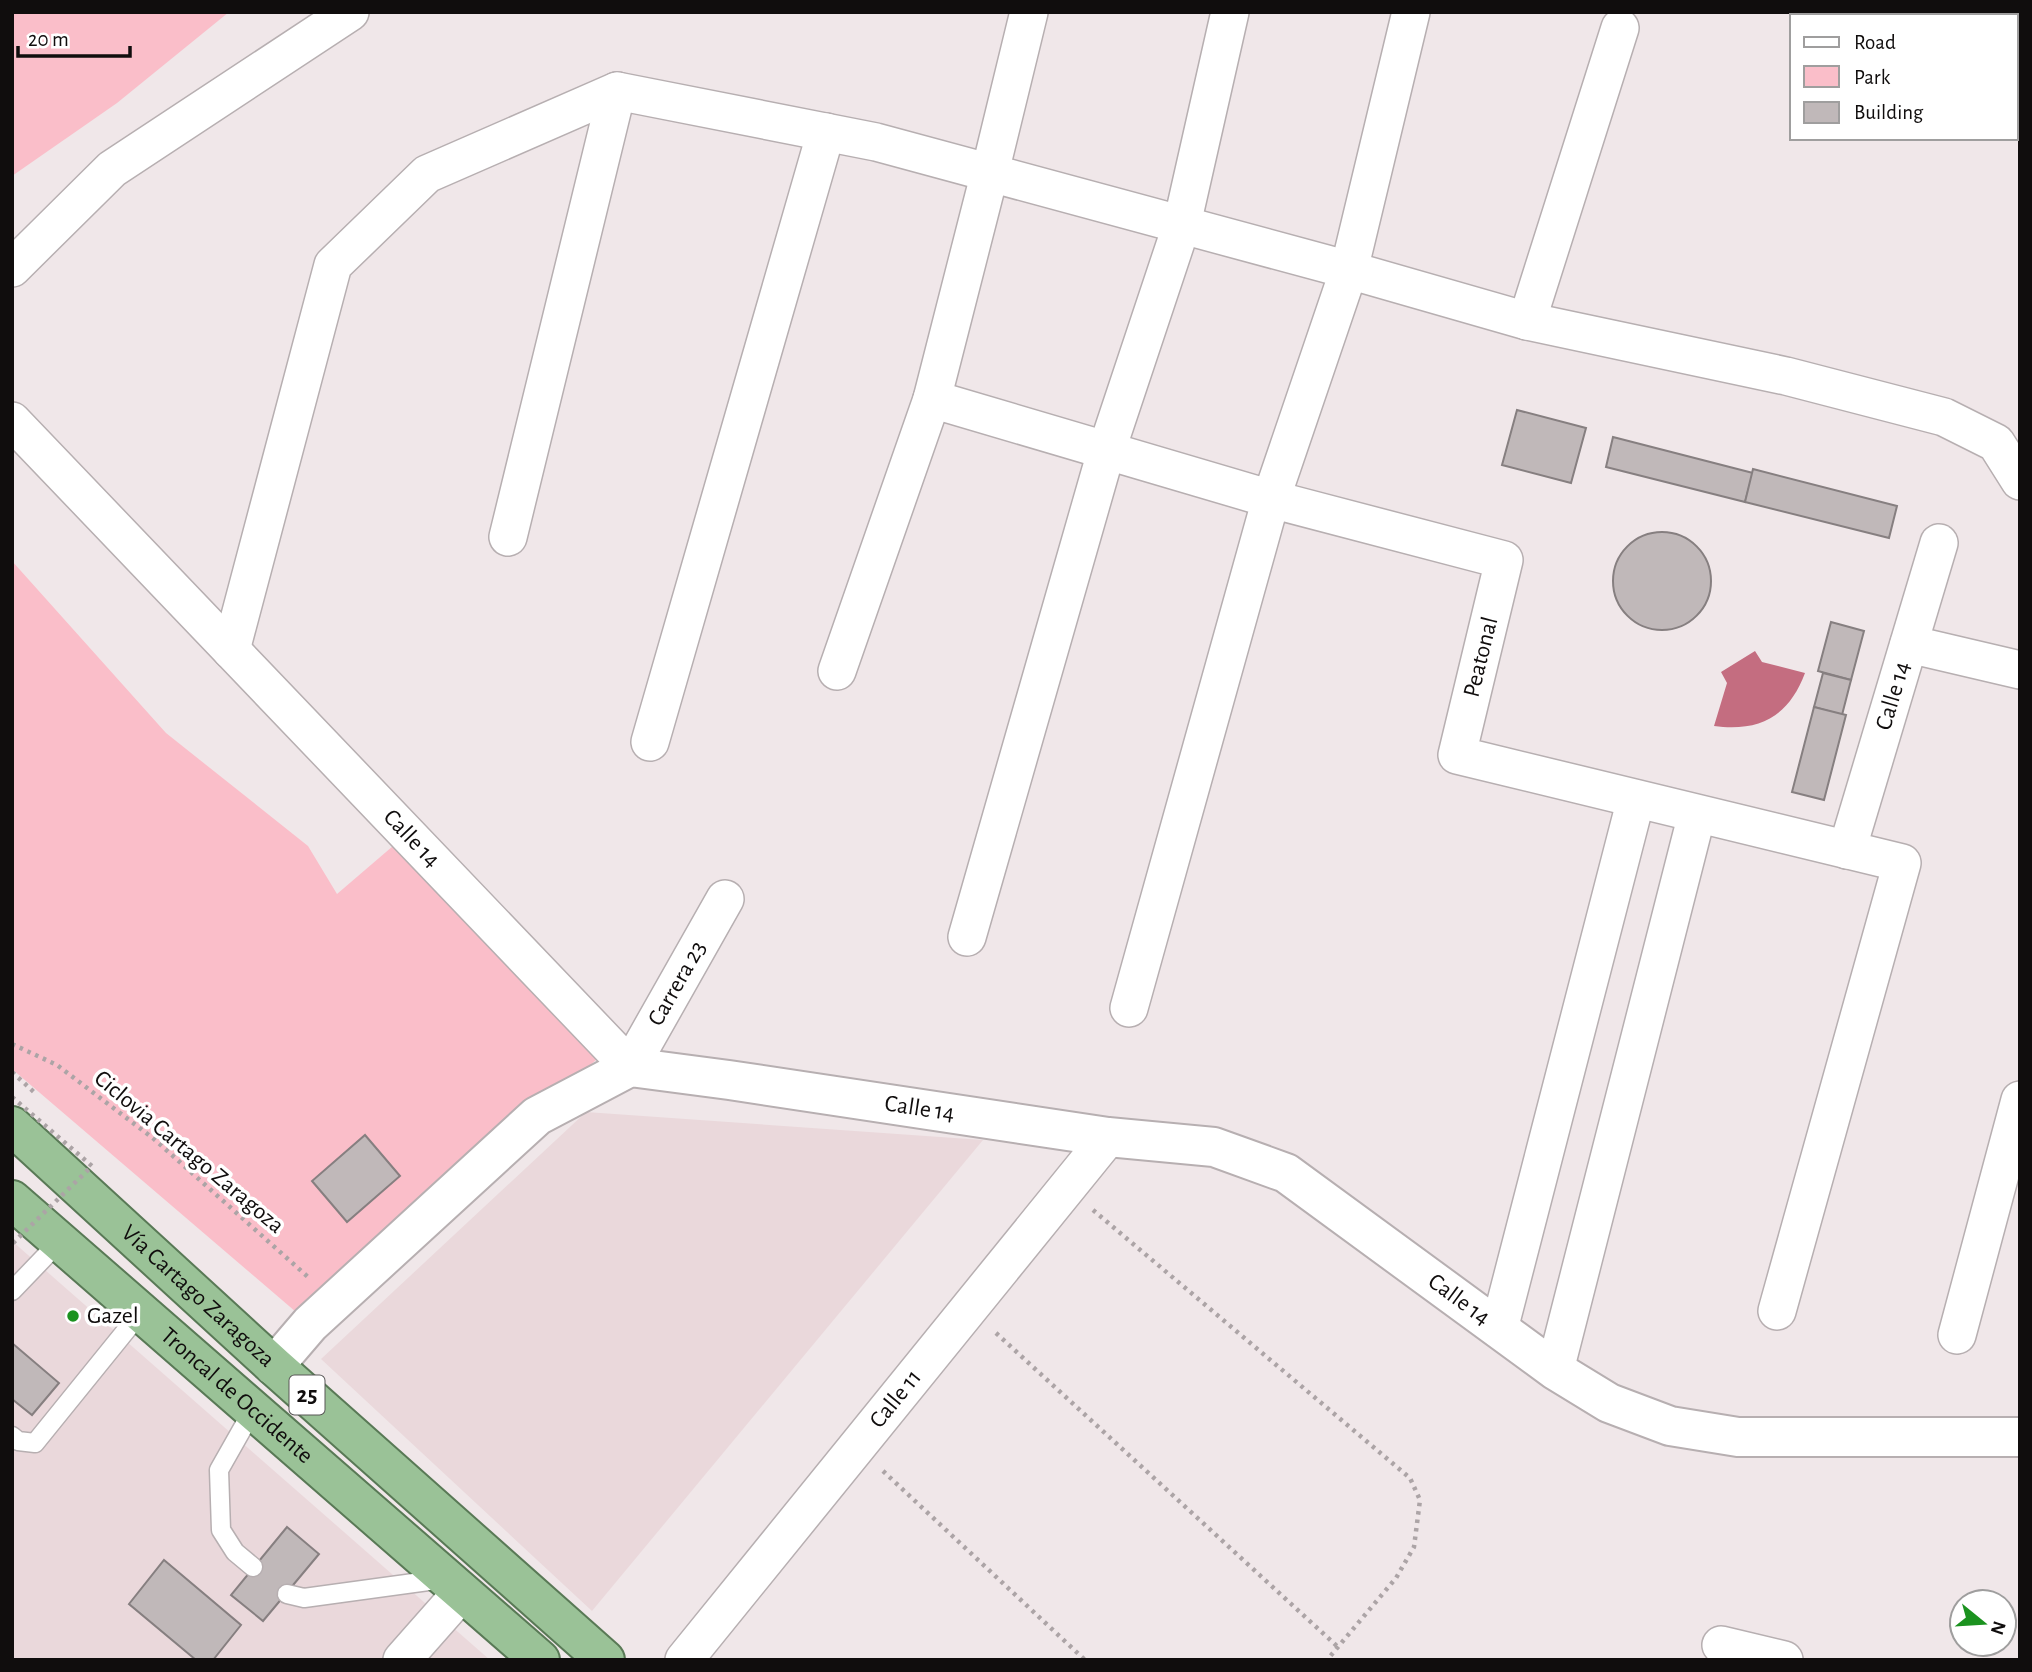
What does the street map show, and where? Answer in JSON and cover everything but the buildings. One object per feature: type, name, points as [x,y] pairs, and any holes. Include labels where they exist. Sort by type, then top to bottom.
[{"type":"highway","name":"Vía Cartago Zaragoza","points":[[12,1126],[274,1366],[605,1660]]},
{"type":"highway","name":"Troncal de Occidente","points":[[12,1200],[454,1585]]},
{"type":"highway","name":"25","points":[[454,1585],[540,1660]]},
{"type":"street","points":[[12,268],[112,169],[350,12]]},
{"type":"street","points":[[837,671],[932,399],[1029,12]]},
{"type":"street","points":[[967,937],[1107,452],[1182,224],[1230,12]]},
{"type":"street","points":[[1129,1008],[1271,499],[1349,270],[1411,12]]},
{"type":"street","points":[[1527,321],[1620,28]]},
{"type":"street","points":[[231,650],[333,265],[427,174],[617,91],[876,142],[1527,321],[1786,376],[1944,417],[1996,443],[2020,481]]},
{"type":"street","points":[[508,537],[617,91]]},
{"type":"street","points":[[650,741],[826,132]]},
{"type":"street","points":[[932,399],[1271,499]]},
{"type":"street","name":"Calle 14","points":[[12,421],[630,1067],[1108,1138],[1214,1147],[1286,1173],[1555,1370],[1609,1403],[1670,1426],[1738,1437],[2020,1437]]},
{"type":"street","name":"Peatonal","points":[[1271,499],[1504,560],[1457,755],[1636,799]]},
{"type":"street","name":"Calle 14","points":[[1847,850],[1939,542]]},
{"type":"street","points":[[1909,644],[2020,670]]},
{"type":"street","points":[[1499,1329],[1636,799],[1902,863],[1777,1311]]},
{"type":"street","points":[[1555,1370],[1697,814]]},
{"type":"street","name":"Carrera 23","points":[[630,1067],[725,899]]},
{"type":"street","points":[[274,1366],[334,1301],[537,1116],[630,1067]]},
{"type":"street","points":[[1957,1335],[2020,1100]]},
{"type":"street","name":"Calle 11","points":[[684,1660],[1108,1138]]},
{"type":"street","points":[[401,1660],[454,1585]]},
{"type":"street","points":[[1721,1645],[1784,1660]]},
{"type":"lane","points":[[12,1292],[60,1241]]},
{"type":"lane","points":[[12,1436],[18,1441],[36,1443],[141,1312]]},
{"type":"lane","points":[[253,1410],[219,1470],[220,1530],[235,1552],[253,1567]]},
{"type":"lane","points":[[287,1594],[304,1598],[454,1585]]},
{"type":"path","name":"Ciclovia Cartago Zaragoza","points":[[12,1044],[57,1065],[154,1139],[334,1301]]},
{"type":"path","points":[[12,1097],[92,1166],[12,1244]]},
{"type":"path","points":[[1067,1188],[1410,1478],[1420,1500],[1414,1547],[1396,1578],[1327,1660]]},
{"type":"path","points":[[969,1309],[1338,1647]]},
{"type":"path","points":[[857,1447],[1085,1660]]},
{"type":"shaded area","points":[[1755,651],[1762,662],[1805,673],[1798,688],[1771,718],[1745,726],[1714,726],[1727,683],[1721,672]]},
{"type":"shaded area","points":[[586,1112],[983,1140],[592,1611],[321,1359]]},
{"type":"shaded area","points":[[12,1241],[490,1660],[12,1660]]},
{"type":"green space","points":[[12,12],[229,12],[117,103],[12,176]]},
{"type":"green space","points":[[12,561],[166,733],[308,846],[337,894],[407,834],[610,1047],[310,1324],[12,1069]]},
{"type":"place","name":"Gazel","points":[[73,1316]]}]
